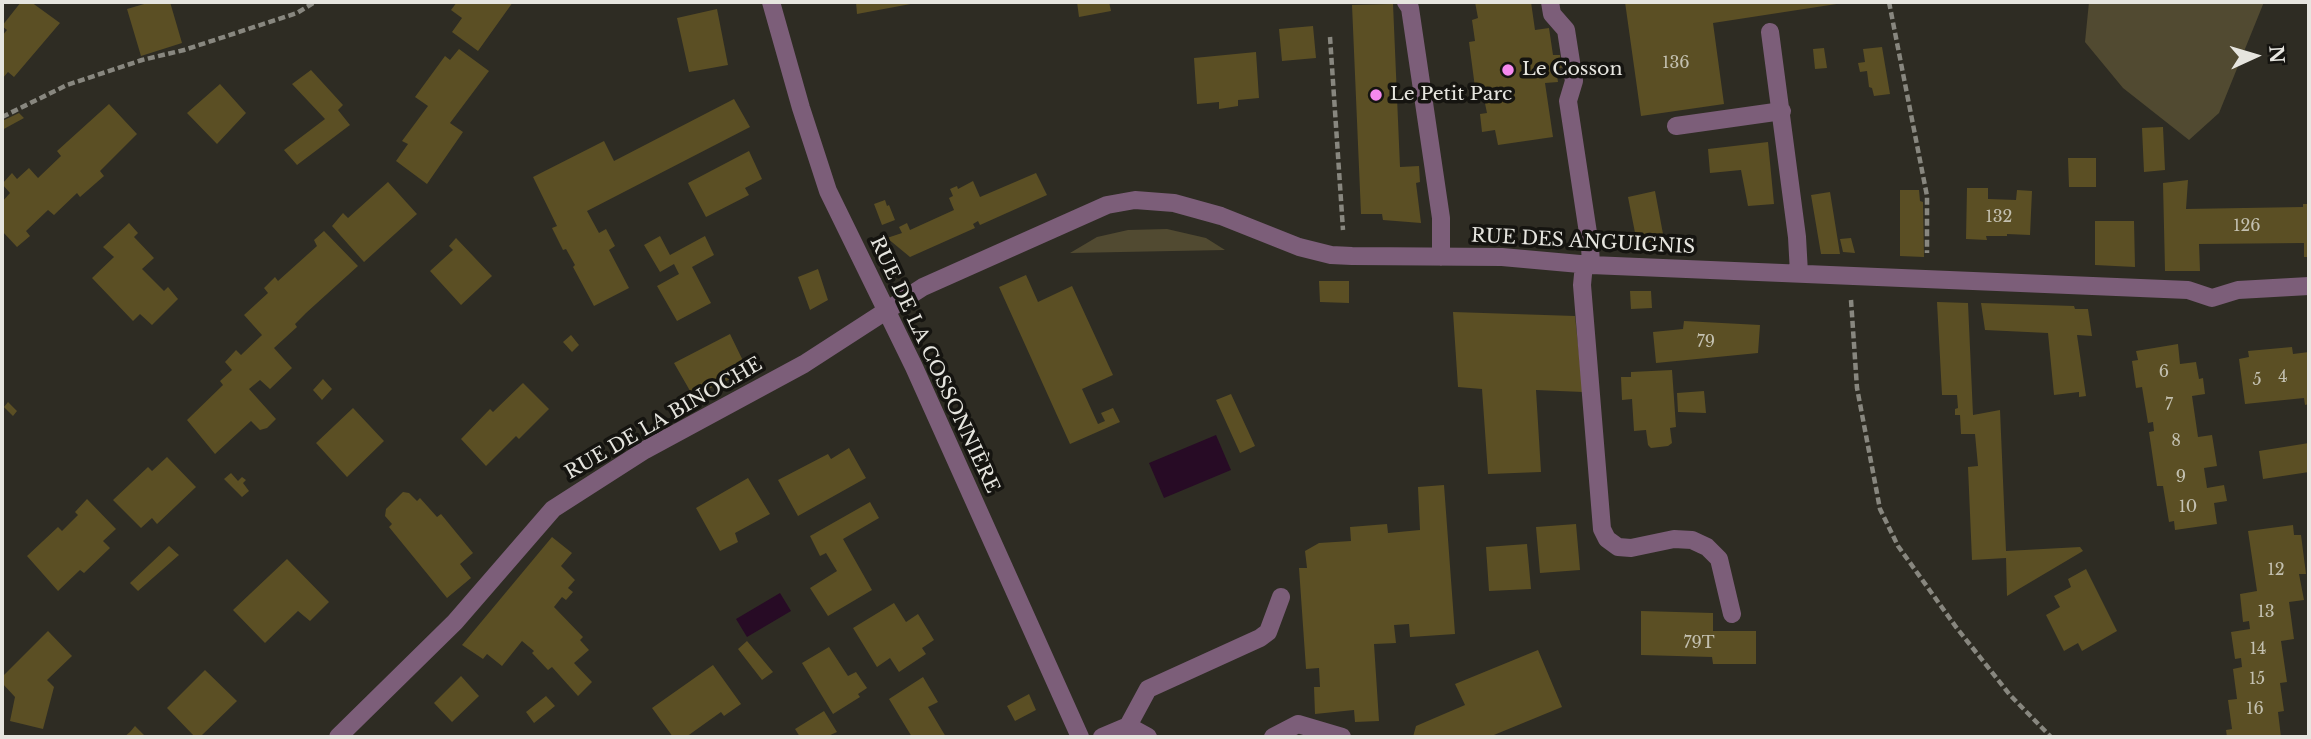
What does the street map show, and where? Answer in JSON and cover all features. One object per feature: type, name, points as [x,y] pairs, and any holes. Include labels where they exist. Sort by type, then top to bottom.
[{"type":"street","name":"RUE DE LA COSSONNIÈRE","points":[[771,2],[828,191],[914,367],[1080,737]]},
{"type":"street","points":[[1406,2],[1410,8],[1441,218],[1441,257]]},
{"type":"street","points":[[1550,2],[1552,14],[1566,30],[1574,81],[1567,101],[1590,246],[1582,285],[1602,529],[1607,539],[1618,547],[1632,548],[1674,539],[1692,540],[1706,547],[1719,559],[1732,614]]},
{"type":"street","points":[[1770,32],[1797,237],[1798,273]]},
{"type":"street","points":[[1676,125],[1782,111]]},
{"type":"street","name":"RUE DES ANGUIGNIS","points":[[886,312],[923,287],[1084,214],[1108,205],[1135,200],[1174,203],[1221,216],[1299,247],[1331,255],[1502,257],[1588,265],[2189,290],[2212,298],[2238,290],[2309,286]]},
{"type":"street","name":"RUE DE LA BINOCHE","points":[[338,737],[455,622],[553,509],[645,450],[804,364],[886,312]]},
{"type":"street","points":[[1102,737],[1128,726],[1148,689],[1261,638],[1268,632],[1281,597]]},
{"type":"street","points":[[1273,737],[1298,724],[1342,737]]},
{"type":"street","points":[[1128,726],[1148,737]]},
{"type":"path","points":[[2,117],[66,85],[297,13],[315,2]]},
{"type":"path","points":[[1889,2],[1927,196],[1927,263]]},
{"type":"path","points":[[1330,37],[1343,235]]},
{"type":"path","points":[[1849,275],[1857,388],[1880,509],[1898,546],[1956,627],[2010,695],[2051,737]]},
{"type":"shaded area","points":[[2089,2],[2264,2],[2219,113],[2189,140],[2123,88],[2085,42]]},
{"type":"shaded area","points":[[1167,229],[1206,238],[1225,250],[1070,253],[1097,237],[1128,230]]},
{"type":"shaded area","points":[[1216,435],[1231,470],[1164,498],[1149,463]]},
{"type":"shaded area","points":[[780,593],[791,611],[747,637],[736,619]]},
{"type":"building","points":[[21,2],[31,2],[60,23],[14,77],[8,72],[2,79],[2,36],[7,30],[2,26]]},
{"type":"building","points":[[151,2],[170,2],[182,43],[141,56],[127,9]]},
{"type":"building","points":[[457,2],[513,2],[478,51],[452,32],[462,18],[451,10]]},
{"type":"building","points":[[856,2],[916,2],[916,3],[857,14]]},
{"type":"building","points":[[1077,2],[1109,2],[1111,11],[1079,17]]},
{"type":"building","name":"Le Cosson","points":[[1475,2],[1531,2],[1535,30],[1549,28],[1553,55],[1560,55],[1562,68],[1556,69],[1558,82],[1545,83],[1553,137],[1498,145],[1495,130],[1482,132],[1480,114],[1487,113],[1483,94],[1476,95],[1469,42],[1475,41],[1472,20],[1478,18]]},
{"type":"building","points":[[1625,2],[1843,3],[1713,23],[1724,104],[1641,116]]},
{"type":"building","name":"Le Petit Parc","points":[[1393,4],[1400,167],[1419,166],[1420,182],[1416,183],[1421,223],[1383,220],[1382,214],[1361,214],[1352,5]]},
{"type":"building","points":[[717,9],[728,65],[689,72],[677,18]]},
{"type":"building","points":[[1313,26],[1316,58],[1282,61],[1279,29]]},
{"type":"building","points":[[1882,47],[1890,94],[1874,96],[1872,88],[1869,87],[1867,71],[1860,72],[1858,63],[1865,62],[1863,49]]},
{"type":"building","points":[[1824,48],[1827,68],[1815,69],[1813,49]]},
{"type":"building","points":[[459,49],[489,71],[450,123],[463,132],[427,184],[396,161],[408,144],[402,141],[428,106],[415,97],[445,56],[450,60]]},
{"type":"building","points":[[1256,52],[1259,98],[1238,100],[1238,106],[1219,109],[1219,102],[1197,104],[1194,58]]},
{"type":"building","points":[[311,70],[343,105],[338,110],[350,125],[297,165],[284,150],[325,119],[292,84]]},
{"type":"building","points":[[220,84],[246,113],[217,144],[187,113]]},
{"type":"building","points":[[734,99],[750,127],[587,211],[599,233],[606,229],[615,246],[609,250],[629,288],[594,306],[573,267],[575,265],[566,249],[563,250],[552,228],[557,226],[533,177],[604,141],[614,161]]},
{"type":"building","points":[[109,104],[137,134],[100,171],[104,176],[80,197],[77,193],[54,215],[48,210],[26,231],[30,236],[17,247],[2,231],[2,202],[10,193],[2,184],[12,173],[17,179],[29,168],[38,178],[61,156],[57,151]]},
{"type":"building","points":[[19,113],[24,118],[2,130],[2,121]]},
{"type":"building","points":[[2163,127],[2165,170],[2144,172],[2142,128]]},
{"type":"building","points":[[1768,142],[1774,204],[1748,206],[1741,170],[1710,173],[1708,149]]},
{"type":"building","points":[[749,151],[762,179],[745,188],[749,195],[706,217],[688,183]]},
{"type":"building","points":[[2068,158],[2096,158],[2096,187],[2069,187]]},
{"type":"building","points":[[1036,173],[1047,195],[980,225],[978,221],[973,224],[975,228],[910,257],[887,238],[902,233],[899,227],[907,223],[910,230],[954,210],[949,198],[953,196],[950,189],[957,186],[958,189],[973,181],[980,197]]},
{"type":"building","points":[[2188,180],[2186,209],[2303,207],[2303,204],[2309,204],[2309,257],[2304,257],[2304,243],[2199,244],[2200,271],[2165,271],[2163,183]]},
{"type":"building","points":[[388,182],[417,214],[364,262],[332,226],[343,213],[348,218]]},
{"type":"building","points":[[1967,188],[1988,188],[1988,199],[2016,200],[2017,190],[2032,191],[2030,235],[2007,234],[1986,236],[1987,240],[1966,239]]},
{"type":"building","points":[[1900,190],[1919,190],[1920,201],[1923,202],[1924,257],[1900,256]]},
{"type":"building","points":[[1655,191],[1666,250],[1638,248],[1628,197]]},
{"type":"building","points":[[1830,192],[1840,254],[1821,254],[1811,195]]},
{"type":"building","points":[[885,200],[895,220],[882,225],[874,204]]},
{"type":"building","points":[[2095,221],[2134,221],[2135,267],[2095,265]]},
{"type":"building","points":[[129,223],[138,233],[134,237],[154,258],[142,269],[164,291],[168,287],[178,299],[152,325],[140,314],[133,321],[92,278],[114,257],[103,247]]},
{"type":"building","points":[[324,231],[358,266],[306,313],[295,324],[297,327],[274,348],[292,368],[270,389],[260,380],[249,389],[276,419],[267,428],[260,430],[251,421],[215,454],[187,420],[223,385],[220,381],[232,370],[225,362],[236,350],[241,355],[262,335],[244,315],[268,293],[264,288],[275,277],[278,281],[317,246],[314,240]]},
{"type":"building","points":[[660,236],[670,255],[705,236],[714,255],[692,267],[711,303],[677,321],[657,286],[679,274],[674,264],[660,272],[644,245]]},
{"type":"building","points":[[456,238],[492,276],[461,305],[430,271],[453,250],[449,246]]},
{"type":"building","points":[[1851,238],[1855,253],[1843,252],[1840,239]]},
{"type":"building","points":[[818,269],[828,300],[810,310],[798,277]]},
{"type":"building","points":[[1026,275],[1038,302],[1072,286],[1113,375],[1082,389],[1098,424],[1105,421],[1101,413],[1113,408],[1120,422],[1070,444],[999,287]]},
{"type":"building","points":[[1319,281],[1349,281],[1349,303],[1320,302]]},
{"type":"building","points":[[1630,291],[1651,291],[1652,308],[1631,309]]},
{"type":"building","points":[[1937,302],[1968,303],[1973,415],[2000,410],[2006,551],[2080,547],[2083,551],[2007,596],[2006,558],[1972,560],[1968,467],[1978,466],[1975,434],[1961,434],[1960,415],[1955,415],[1955,409],[1958,408],[1957,395],[1942,395]]},
{"type":"building","points":[[1981,303],[2074,306],[2075,309],[2088,309],[2092,336],[2077,335],[2086,396],[2079,397],[2079,392],[2054,395],[2048,333],[1985,330]]},
{"type":"building","points":[[1453,312],[1575,316],[1583,392],[1536,390],[1541,472],[1488,474],[1482,389],[1458,387]]},
{"type":"building","points":[[1684,321],[1760,325],[1758,353],[1656,363],[1653,332],[1683,329]]},
{"type":"building","points":[[730,334],[748,371],[693,396],[674,363]]},
{"type":"building","points":[[571,335],[579,345],[572,352],[563,342]]},
{"type":"building","points":[[2178,344],[2180,364],[2196,362],[2199,379],[2203,378],[2205,394],[2192,396],[2198,437],[2212,435],[2217,466],[2204,468],[2207,488],[2224,485],[2227,501],[2214,503],[2217,524],[2175,530],[2174,521],[2169,522],[2163,486],[2157,486],[2149,432],[2154,431],[2153,422],[2148,423],[2142,387],[2136,388],[2132,361],[2138,360],[2136,351]]},
{"type":"building","points":[[2292,347],[2293,354],[2309,352],[2309,404],[2305,405],[2304,398],[2245,404],[2239,359],[2249,357],[2248,351]]},
{"type":"building","points":[[1672,370],[1676,427],[1670,428],[1672,443],[1651,448],[1646,430],[1634,431],[1632,399],[1622,400],[1621,377],[1631,377],[1631,372]]},
{"type":"building","points":[[323,379],[332,389],[322,400],[313,390]]},
{"type":"building","points":[[523,383],[549,409],[519,439],[516,436],[486,466],[461,439],[490,409],[493,412]]},
{"type":"building","points":[[1704,391],[1706,413],[1678,412],[1677,393]]},
{"type":"building","points":[[1231,394],[1255,446],[1240,453],[1216,400]]},
{"type":"building","points":[[8,402],[17,411],[13,416],[4,407]]},
{"type":"building","points":[[353,408],[384,441],[347,477],[316,443]]},
{"type":"building","points":[[2309,443],[2309,472],[2263,479],[2259,451]]},
{"type":"building","points":[[849,448],[866,478],[798,516],[778,480],[828,454],[831,459]]},
{"type":"building","points":[[167,457],[196,487],[157,524],[152,518],[141,528],[113,500],[148,467],[152,471]]},
{"type":"building","points":[[231,473],[238,481],[242,477],[246,480],[243,483],[249,491],[242,497],[224,479]]},
{"type":"building","points":[[748,478],[770,514],[735,533],[738,542],[720,551],[696,508]]},
{"type":"building","points":[[1444,485],[1455,634],[1410,637],[1409,624],[1394,625],[1396,643],[1374,644],[1379,721],[1355,722],[1354,710],[1315,714],[1314,687],[1320,687],[1319,668],[1306,669],[1299,568],[1307,568],[1305,551],[1319,543],[1351,541],[1350,527],[1387,524],[1388,533],[1420,530],[1418,487]]},
{"type":"building","points":[[403,492],[409,493],[417,501],[420,498],[437,517],[441,514],[473,553],[460,564],[471,578],[447,598],[389,527],[392,524],[385,516],[386,509]]},
{"type":"building","points":[[87,499],[116,529],[103,541],[110,548],[84,573],[80,570],[58,591],[27,556],[58,527],[62,531],[78,515],[75,512]]},
{"type":"building","points":[[870,502],[879,518],[843,539],[872,590],[828,616],[810,588],[837,571],[826,553],[820,556],[810,536]]},
{"type":"building","points":[[1576,524],[1580,570],[1540,573],[1536,527]]},
{"type":"building","points":[[2293,525],[2294,535],[2301,535],[2306,574],[2299,574],[2304,600],[2289,602],[2294,639],[2281,641],[2287,682],[2280,683],[2284,711],[2278,712],[2281,737],[2227,737],[2226,730],[2232,729],[2228,700],[2237,699],[2233,669],[2242,667],[2241,658],[2235,659],[2231,632],[2250,629],[2249,621],[2243,622],[2240,594],[2257,591],[2248,531]]},
{"type":"building","points":[[552,537],[572,553],[561,566],[575,580],[568,588],[573,592],[566,600],[562,597],[554,607],[583,637],[580,640],[589,650],[574,663],[592,682],[578,696],[552,667],[548,670],[532,653],[534,651],[522,641],[502,666],[487,654],[483,659],[462,645]]},
{"type":"building","points":[[1527,544],[1531,589],[1489,591],[1486,547]]},
{"type":"building","points":[[169,546],[179,555],[138,591],[130,583]]},
{"type":"building","points":[[287,559],[329,602],[310,621],[298,611],[265,643],[233,610]]},
{"type":"building","points":[[2086,569],[2117,631],[2082,651],[2078,643],[2064,651],[2046,615],[2060,607],[2054,596],[2071,587],[2068,579]]},
{"type":"building","points":[[894,603],[906,622],[918,614],[934,640],[922,648],[926,654],[899,672],[890,658],[877,667],[853,628]]},
{"type":"building","points":[[1641,611],[1713,613],[1713,631],[1756,631],[1756,664],[1713,664],[1712,657],[1641,655]]},
{"type":"building","points":[[48,631],[72,656],[47,680],[54,687],[43,729],[10,721],[15,697],[2,683],[2,677]]},
{"type":"building","points":[[747,641],[773,672],[762,680],[738,649]]},
{"type":"building","points":[[829,647],[848,676],[856,672],[867,688],[858,694],[860,697],[833,714],[802,663]]},
{"type":"building","points":[[1538,650],[1562,707],[1489,737],[1413,737],[1416,726],[1465,705],[1455,684]]},
{"type":"building","points":[[713,665],[741,704],[724,716],[721,712],[686,737],[673,737],[652,708]]},
{"type":"building","points":[[205,670],[237,701],[200,737],[195,737],[167,708]]},
{"type":"building","points":[[461,676],[479,696],[452,722],[434,703]]},
{"type":"building","points":[[923,677],[938,702],[928,707],[946,737],[912,737],[889,699]]},
{"type":"building","points":[[1029,694],[1036,710],[1015,721],[1007,706]]},
{"type":"building","points":[[546,696],[555,706],[534,723],[526,712]]},
{"type":"building","points":[[824,711],[837,732],[826,737],[800,737],[795,729]]},
{"type":"building","points":[[135,726],[146,737],[124,737],[130,732]]},
{"type":"place","name":"Le Cosson","points":[[1508,70]]},
{"type":"place","name":"Le Petit Parc","points":[[1376,95]]}]
